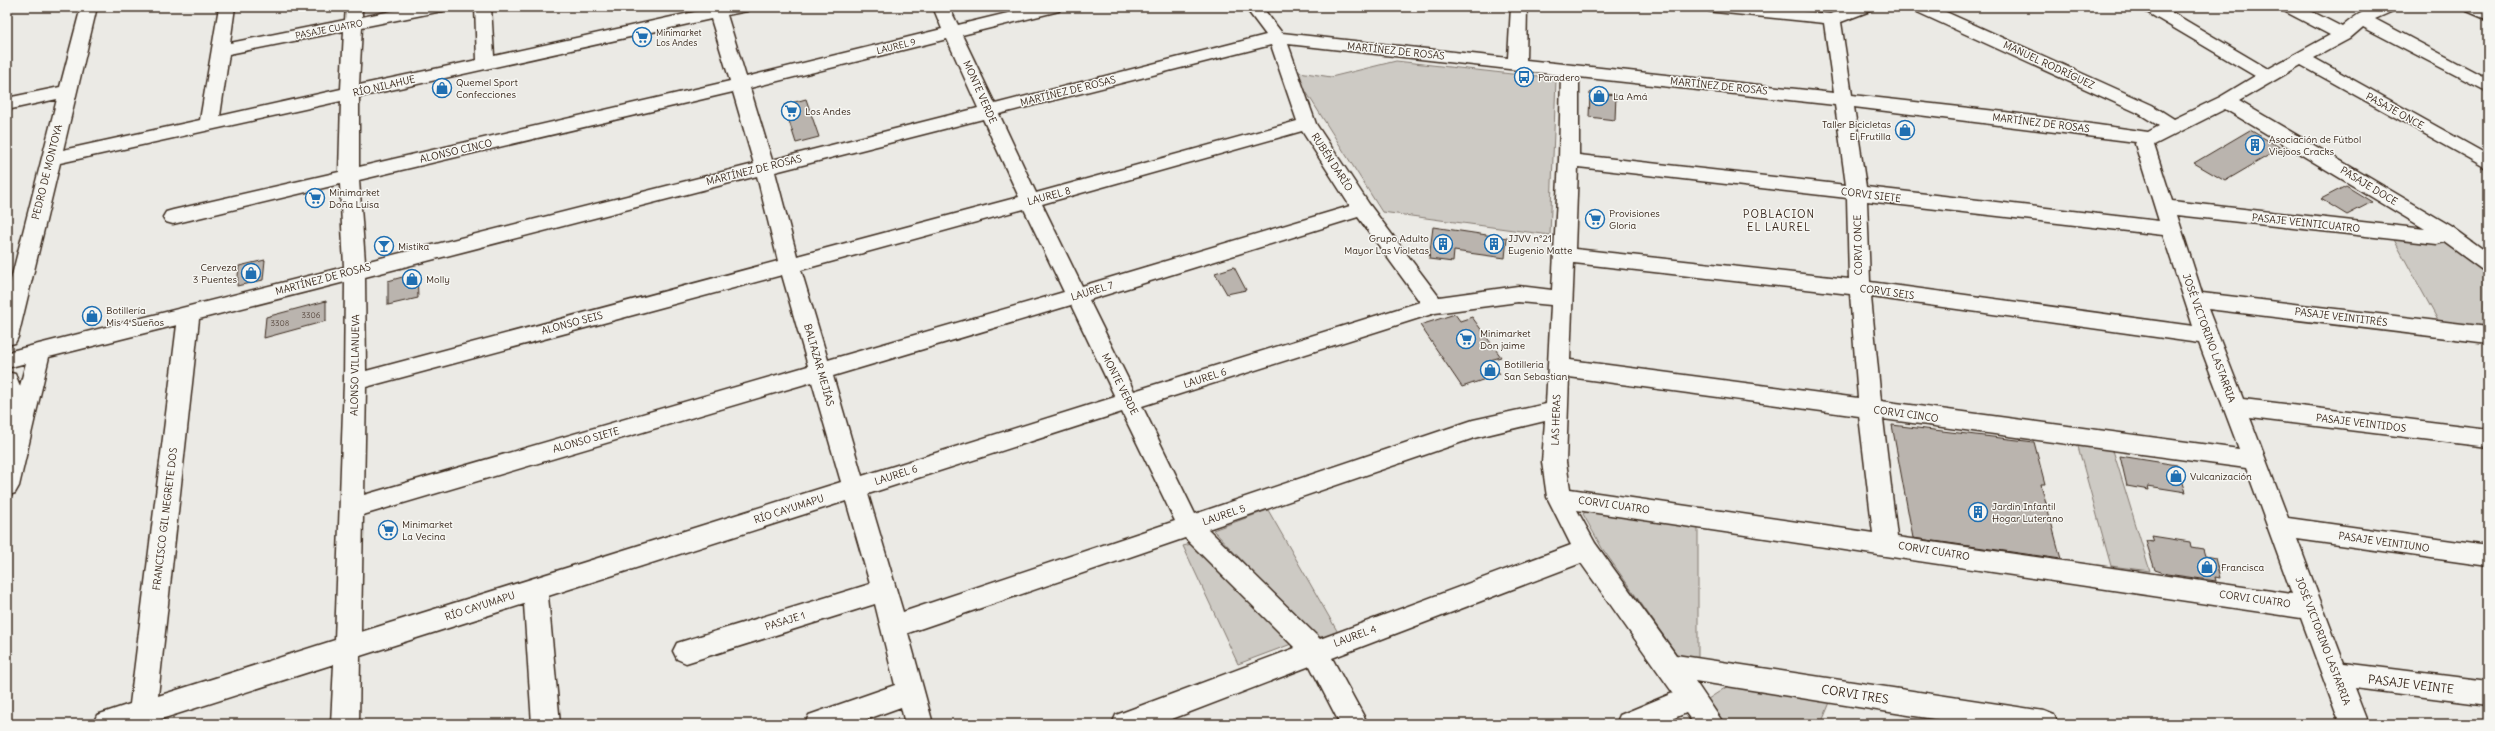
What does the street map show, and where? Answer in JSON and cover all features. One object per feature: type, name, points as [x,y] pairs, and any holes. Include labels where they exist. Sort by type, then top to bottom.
[{"type":"street","name":"PEDRO DE MONTOYA","points":[[7,337],[89,7]]},
{"type":"street","points":[[209,124],[227,7]]},
{"type":"street","name":"PASAJE CUATRO","points":[[220,50],[353,15],[437,7]]},
{"type":"street","points":[[483,7],[486,64]]},
{"type":"street","name":"RÍO NILAHUE","points":[[50,159],[486,64],[716,10],[741,7]]},
{"type":"street","name":"MONTE VERDE","points":[[941,7],[954,32],[988,111],[1030,201],[1190,527],[1315,651],[1354,724]]},
{"type":"street","name":"LAUREL 9","points":[[738,85],[1053,7]]},
{"type":"street","name":"RUBÉN DARÍO","points":[[1253,7],[1277,38],[1307,124],[1362,209],[1434,305]]},
{"type":"street","points":[[1517,64],[1519,7]]},
{"type":"street","points":[[1715,7],[1832,19],[1864,7]]},
{"type":"street","name":"MANUEL RODRÍGUEZ","points":[[1921,7],[2145,109],[2174,127]]},
{"type":"street","points":[[2151,7],[2268,76]]},
{"type":"street","points":[[2290,7],[2343,35]]},
{"type":"street","points":[[2150,138],[2226,101],[2268,76],[2302,59],[2343,35],[2362,19],[2387,7]]},
{"type":"street","points":[[2473,7],[2488,15]]},
{"type":"street","name":"BALTAZAR MEJÍAS","points":[[716,10],[763,168],[853,489],[884,590],[909,692],[919,724]]},
{"type":"street","name":"ALONSO VILLANUEVA","points":[[345,724],[355,382],[355,271],[349,176],[353,15]]},
{"type":"street","name":"CORVI ONCE","points":[[1832,19],[1857,193],[1860,288],[1870,409],[1886,544]]},
{"type":"street","points":[[2362,19],[2488,86]]},
{"type":"street","name":"MARTÍNEZ DE ROSAS","points":[[7,360],[1277,38],[1843,100],[2095,129],[2150,138]]},
{"type":"street","name":"PASAJE ONCE","points":[[2302,59],[2488,162]]},
{"type":"street","name":"LAS HERAS","points":[[1570,70],[1569,160],[1554,462],[1559,497],[1586,550],[1666,665],[1710,724]]},
{"type":"street","name":"ALONSO CINCO","points":[[173,217],[738,85]]},
{"type":"street","points":[[7,104],[67,91]]},
{"type":"street","name":"PASAJE DOCE","points":[[2226,101],[2444,231],[2488,264]]},
{"type":"street","name":"LAUREL 8","points":[[789,264],[1030,201],[1307,124]]},
{"type":"street","name":"JOSÉ VICTORINO LASTARRIA","points":[[2150,138],[2144,144],[2145,151],[2166,207],[2194,300],[2354,724]]},
{"type":"street","name":"CORVI SIETE","points":[[1569,160],[2172,229]]},
{"type":"street","name":"PASAJE VEINTICUATRO","points":[[2166,207],[2437,237],[2444,231]]},
{"type":"street","name":"LAUREL 7","points":[[820,371],[1076,296],[1362,209]]},
{"type":"street","name":"CORVI SEIS","points":[[1565,255],[1860,288],[2208,336]]},
{"type":"street","name":"ALONSO SEIS","points":[[355,382],[789,264]]},
{"type":"street","name":"LAUREL 6","points":[[853,489],[1434,305],[1518,294],[1562,298]]},
{"type":"street","name":"PASAJE VEINTITRÉS","points":[[2194,300],[2488,335]]},
{"type":"street","name":"FRANCISCO GIL NEGRETE DOS","points":[[142,718],[189,314]]},
{"type":"street","points":[[7,486],[11,454],[23,419],[40,351]]},
{"type":"street","name":"CORVI CINCO","points":[[1558,367],[2254,460]]},
{"type":"street","name":"ALONSO SIETE","points":[[351,509],[820,371]]},
{"type":"street","points":[[7,380],[23,419]]},
{"type":"street","name":"PASAJE VEINTIDOS","points":[[2234,407],[2488,438]]},
{"type":"street","name":"LAUREL 5","points":[[893,626],[1190,527],[1473,429],[1556,410]]},
{"type":"street","name":"RÍO CAYUMAPU","points":[[107,724],[142,718],[347,649],[853,489]]},
{"type":"street","name":"CORVI CUATRO","points":[[1559,497],[1886,544],[2310,608]]},
{"type":"street","name":"PASAJE VEINTIUNO","points":[[2280,527],[2488,556]]},
{"type":"street","name":"LAUREL 4","points":[[1126,724],[1315,651],[1586,550]]},
{"type":"street","points":[[535,589],[546,724]]},
{"type":"street","name":"PASAJE 1","points":[[686,652],[884,590]]},
{"type":"street","name":"CORVI TRES","points":[[1666,665],[2044,724]]},
{"type":"street","name":"PASAJE VEINTE","points":[[2335,674],[2488,693]]},
{"type":"street","points":[[819,724],[909,692]]},
{"type":"street","points":[[1630,724],[1692,698]]},
{"type":"shaded area","points":[[1396,61],[1556,79],[1550,235],[1382,212],[1293,71],[1331,77]]},
{"type":"shaded area","points":[[2392,236],[2450,243],[2488,271],[2488,330],[2440,324]]},
{"type":"shaded area","points":[[2077,443],[2112,447],[2150,571],[2111,566]]},
{"type":"shaded area","points":[[1593,506],[1698,521],[1698,659],[1678,656],[1602,548],[1583,514]]},
{"type":"shaded area","points":[[1268,510],[1340,636],[1314,637],[1213,530]]},
{"type":"shaded area","points":[[1195,543],[1294,643],[1238,664],[1183,546]]},
{"type":"shaded area","points":[[1728,686],[1831,700],[1821,724],[1725,724],[1708,699]]},
{"type":"building","points":[[1590,92],[1616,95],[1615,120],[1589,117]]},
{"type":"building","points":[[806,99],[819,137],[796,143],[784,105]]},
{"type":"building","points":[[2250,130],[2281,148],[2225,181],[2194,163]]},
{"type":"building","points":[[2346,186],[2372,202],[2347,215],[2321,199]]},
{"type":"building","points":[[1433,227],[1507,238],[1505,258],[1454,251],[1453,262],[1429,259]]},
{"type":"building","name":"Cerveza 3 Puentes","points":[[265,260],[263,280],[237,286],[239,266]]},
{"type":"building","points":[[1234,267],[1246,290],[1227,294],[1215,273]]},
{"type":"building","points":[[417,273],[418,298],[388,305],[388,281]]},
{"type":"building","points":[[326,301],[326,321],[264,338],[266,317]]},
{"type":"building","points":[[1455,314],[1460,321],[1472,317],[1501,357],[1490,360],[1500,374],[1462,387],[1420,325]]},
{"type":"building","name":"Jardín Infantil Hogar Luterano","points":[[1892,425],[2034,442],[2045,484],[2041,484],[2061,559],[1913,538]]},
{"type":"building","points":[[2120,456],[2177,465],[2186,492],[2148,486],[2149,490],[2127,486]]},
{"type":"building","points":[[2152,536],[2190,542],[2191,547],[2203,549],[2205,556],[2215,558],[2220,578],[2215,577],[2216,581],[2167,574],[2155,570],[2146,541],[2154,542]]},
{"type":"place","name":"Minimarket Los Andes","points":[[642,37]]},
{"type":"place","name":"Paradero","points":[[1524,77]]},
{"type":"place","name":"Quemel Sport Confecciones","points":[[442,88]]},
{"type":"place","name":"La Amá","points":[[1599,96]]},
{"type":"place","name":"Los Andes","points":[[791,111]]},
{"type":"place","name":"Taller Bicicletas El Frutilla","points":[[1905,130]]},
{"type":"place","name":"Asociación de Fútbol Viejoos Cracks","points":[[2255,145]]},
{"type":"place","name":"Minimarket Doña Luisa","points":[[315,198]]},
{"type":"place","name":"Provisiones Gloria","points":[[1595,219]]},
{"type":"place","name":"Grupo Adulto Mayor Las Violetas","points":[[1443,244]]},
{"type":"place","name":"JJVV n°21 Eugenio Matte","points":[[1494,244]]},
{"type":"place","name":"Mistika","points":[[384,246]]},
{"type":"place","name":"Cerveza 3 Puentes","points":[[251,273]]},
{"type":"place","name":"Molly","points":[[412,279]]},
{"type":"place","name":"Botillería Mis 4 Sueños","points":[[92,316]]},
{"type":"place","name":"Minimarket Don jaime","points":[[1466,339]]},
{"type":"place","name":"Botilleria San Sebastian","points":[[1490,370]]},
{"type":"place","name":"Vulcanización","points":[[2176,476]]},
{"type":"place","name":"Jardín Infantil Hogar Luterano","points":[[1978,512]]},
{"type":"place","name":"Minimarket La Vecina","points":[[388,530]]},
{"type":"place","name":"Francisca","points":[[2207,567]]},
{"type":"district","name":"POBLACION EL LAUREL","points":[[1779,220]]}]
